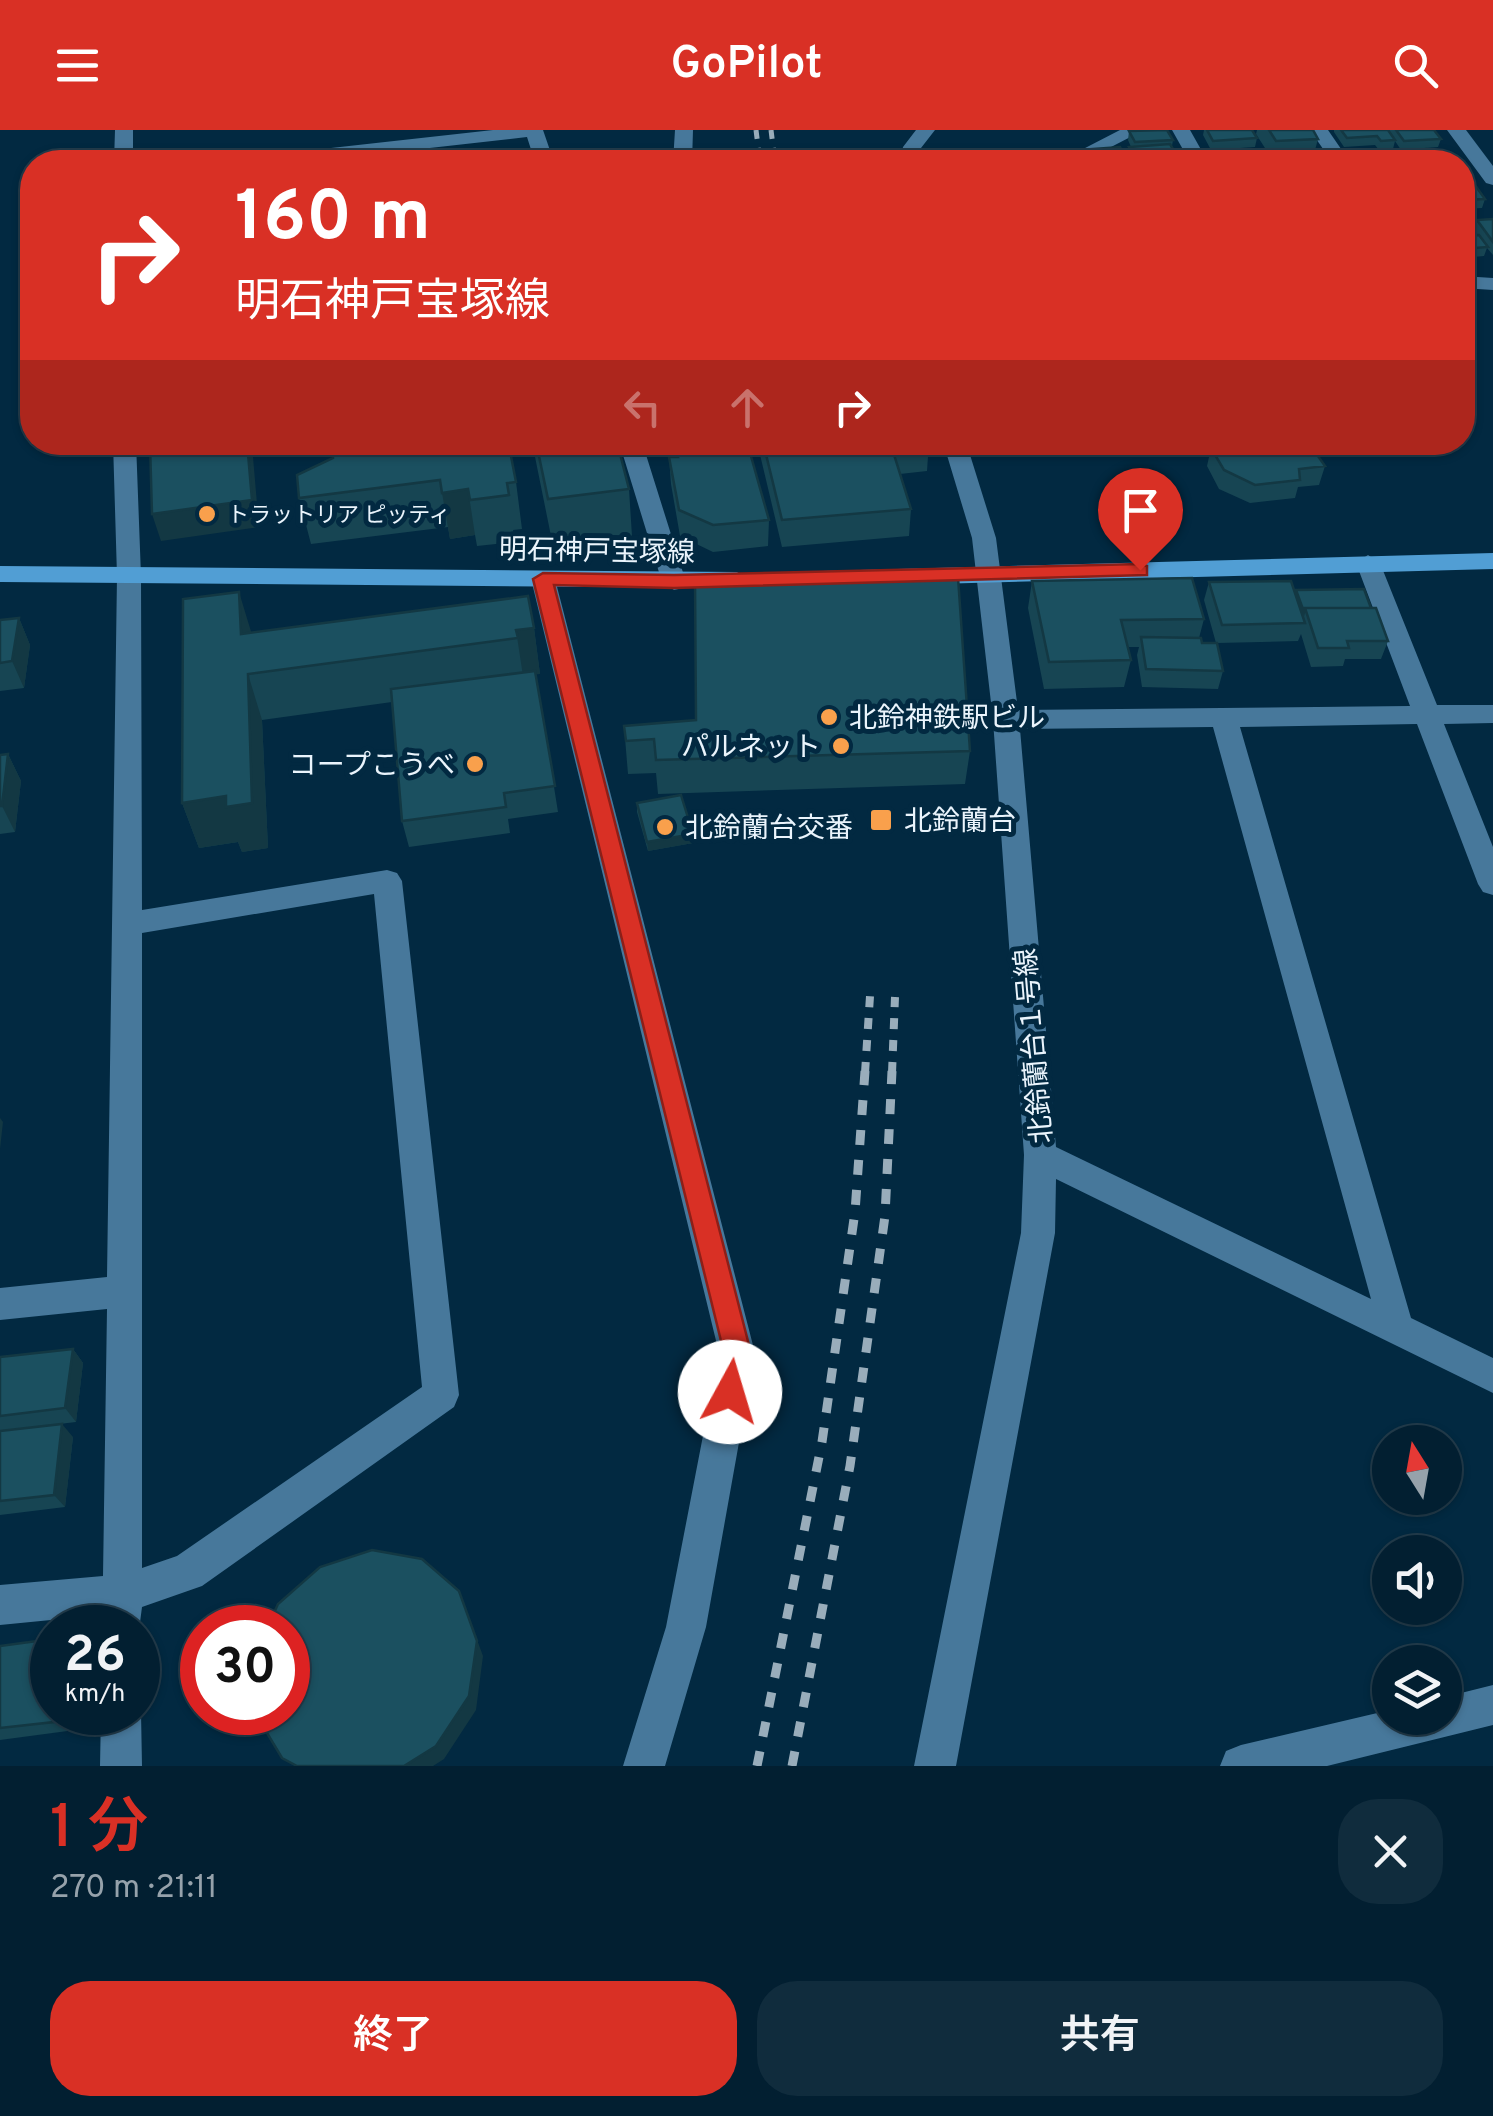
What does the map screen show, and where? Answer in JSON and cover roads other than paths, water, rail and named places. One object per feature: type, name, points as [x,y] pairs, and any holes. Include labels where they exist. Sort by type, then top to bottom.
[{"type":"main road","name":"明石神戸宝塚線","points":[[0,574],[674,582],[1493,561]]},
{"type":"street","points":[[362,150],[534,130]]},
{"type":"street","points":[[911,150],[926,130]]},
{"type":"street","points":[[1093,150],[1134,130]]},
{"type":"street","points":[[1456,130],[1486,160],[1493,179]]},
{"type":"street","points":[[122,1605],[130,455]]},
{"type":"street","points":[[634,455],[674,582]]},
{"type":"street","name":"北鈴蘭台１号線","points":[[958,455],[984,538],[1006,720],[1040,1155],[1493,1376]]},
{"type":"street","points":[[1368,563],[1493,884]]},
{"type":"street","points":[[543,579],[737,1353],[686,1627],[644,1766]]},
{"type":"street","points":[[1006,720],[1493,714]]},
{"type":"street","points":[[1224,718],[1397,1330]]},
{"type":"street","points":[[128,924],[387,881],[441,1395],[188,1572],[132,1605]]},
{"type":"street","points":[[934,1766],[1038,1233],[1040,1155]]},
{"type":"street","points":[[0,1304],[126,1291]]},
{"type":"street","points":[[0,1606],[30,1607]]},
{"type":"street","points":[[1462,1713],[1493,1705]]},
{"type":"street","points":[[1240,1766],[1372,1734]]},
{"type":"street","points":[[121,1735],[121,1766]]},
{"type":"railway","points":[[756,130],[758,150]]},
{"type":"railway","points":[[771,130],[774,150]]},
{"type":"railway","points":[[865,1073],[870,996]]},
{"type":"railway","points":[[892,1073],[895,997]]},
{"type":"railway","points":[[757,1766],[822,1442],[855,1212],[865,1071]]},
{"type":"railway","points":[[792,1766],[850,1466],[885,1216],[892,1071]]},
{"type":"place","name":"トラットリア ピッティ","points":[[207,514]]},
{"type":"place","name":"北鈴神鉄駅ビル","points":[[829,717]]},
{"type":"place","name":"パルネット","points":[[841,746]]},
{"type":"place","name":"コープこうべ","points":[[475,764]]},
{"type":"place","name":"北鈴蘭台","points":[[881,820]]},
{"type":"place","name":"北鈴蘭台交番","points":[[665,827]]}]
